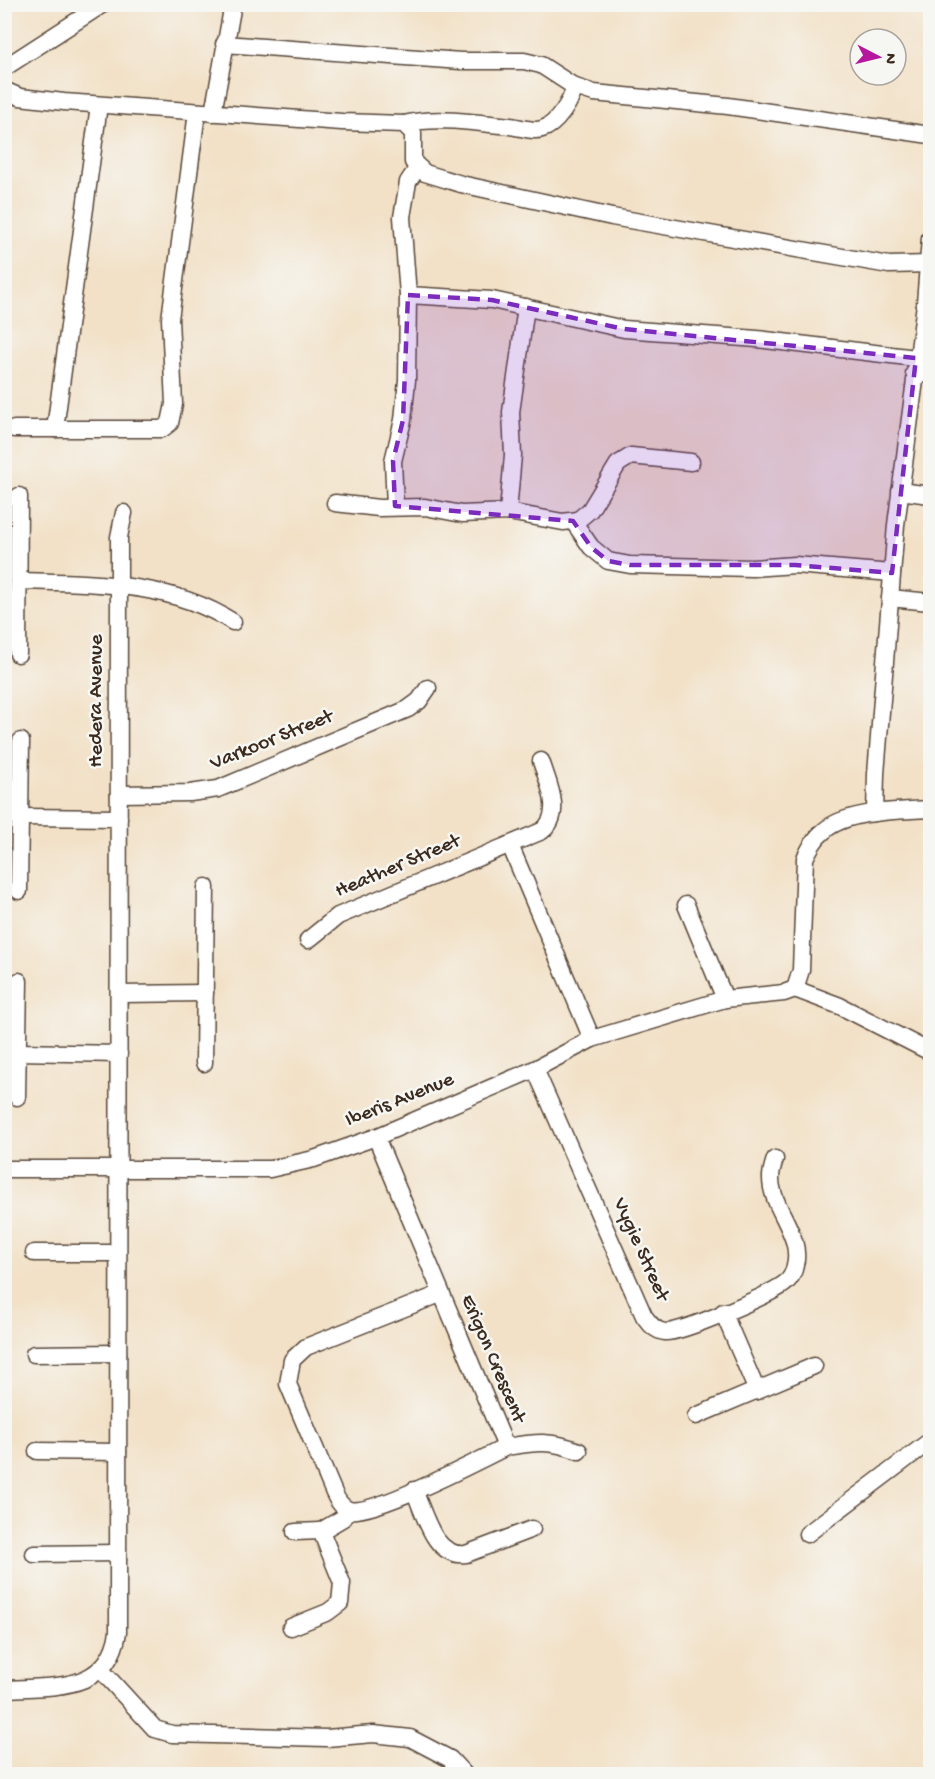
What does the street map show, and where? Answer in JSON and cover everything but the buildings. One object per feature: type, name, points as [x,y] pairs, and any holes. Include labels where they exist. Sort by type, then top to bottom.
[{"type":"street","points":[[4,68],[103,4]]},
{"type":"street","points":[[14,429],[162,429],[170,423],[174,404],[170,319],[205,112],[234,4]]},
{"type":"street","points":[[224,44],[461,60],[524,61],[541,65],[575,87],[594,93],[728,106],[930,135]]},
{"type":"street","points":[[4,90],[20,97],[99,105],[404,124],[420,120],[461,121],[541,130],[554,122],[572,97],[575,87]]},
{"type":"street","points":[[55,429],[99,105]]},
{"type":"street","points":[[404,124],[413,133],[413,162],[425,173],[461,184],[612,217],[889,265],[928,264]]},
{"type":"street","points":[[395,506],[393,461],[404,410],[408,295],[402,217],[408,182],[418,167]]},
{"type":"street","points":[[875,813],[892,573],[900,490],[920,369],[930,238]]},
{"type":"street","points":[[408,295],[492,300],[624,328],[757,339],[920,369]]},
{"type":"street","points":[[508,512],[513,455],[511,412],[526,308]]},
{"type":"street","points":[[334,503],[379,508],[424,507],[462,514],[508,512],[563,522],[573,521],[578,520],[590,510],[618,464],[631,456],[691,462]]},
{"type":"street","points":[[900,490],[930,495]]},
{"type":"street","points":[[18,654],[19,496]]},
{"type":"street","name":"Hedera Avenue","points":[[101,1670],[110,1658],[117,1639],[119,537],[124,513]]},
{"type":"street","points":[[573,521],[591,547],[608,561],[630,565],[752,568],[795,565],[892,573]]},
{"type":"street","points":[[19,581],[119,584],[197,603],[232,622]]},
{"type":"street","points":[[890,598],[930,602]]},
{"type":"street","name":"Varkoor Street","points":[[119,794],[190,793],[218,789],[408,709],[419,701],[428,688]]},
{"type":"street","points":[[19,891],[21,741]]},
{"type":"street","name":"Heather Street","points":[[308,940],[338,916],[542,831],[550,824],[553,817],[550,791],[541,761]]},
{"type":"street","points":[[930,809],[875,813],[850,818],[825,829],[814,842],[805,858],[801,970],[795,989],[840,1006],[930,1052]]},
{"type":"street","points":[[20,817],[119,818]]},
{"type":"street","points":[[510,844],[592,1039]]},
{"type":"street","points":[[204,1063],[206,886]]},
{"type":"street","points":[[686,905],[724,999]]},
{"type":"street","points":[[17,1097],[20,981]]},
{"type":"street","name":"Iberis Avenue","points":[[4,1169],[270,1168],[314,1159],[375,1137],[535,1069],[592,1039],[724,999],[784,993],[795,989]]},
{"type":"street","points":[[119,994],[205,993]]},
{"type":"street","points":[[18,1052],[118,1054]]},
{"type":"street","name":"Vygie Street","points":[[535,1069],[649,1323],[663,1332],[674,1332],[784,1284],[795,1267],[795,1245],[773,1193],[771,1177],[775,1159]]},
{"type":"street","name":"Erigon Crescent","points":[[375,1137],[506,1448],[414,1490],[363,1510],[349,1510],[339,1503],[334,1493],[288,1384],[292,1360],[306,1347],[440,1294]]},
{"type":"street","points":[[34,1253],[118,1253]]},
{"type":"street","points":[[723,1312],[757,1390]]},
{"type":"street","points":[[34,1354],[118,1353]]},
{"type":"street","points":[[696,1416],[814,1366]]},
{"type":"street","points":[[506,1448],[538,1441],[557,1443],[579,1451]]},
{"type":"street","points":[[807,1534],[930,1441]]},
{"type":"street","points":[[37,1451],[118,1452]]},
{"type":"street","points":[[414,1490],[438,1543],[445,1552],[455,1556],[532,1529]]},
{"type":"street","name":"Erigon Crescent","points":[[321,1531],[343,1518],[349,1510]]},
{"type":"street","points":[[291,1627],[328,1612],[341,1599],[342,1583],[321,1531],[295,1532]]},
{"type":"street","points":[[34,1554],[118,1553]]},
{"type":"street","points":[[4,1689],[69,1684],[86,1680],[101,1670],[155,1729],[172,1734],[327,1738],[373,1734],[410,1738],[450,1759],[464,1774]]},
{"type":"highlighted area","points":[[408,295],[492,300],[624,329],[916,358],[892,573],[795,565],[630,565],[608,561],[591,547],[573,521],[395,506],[393,461],[403,420]]}]
